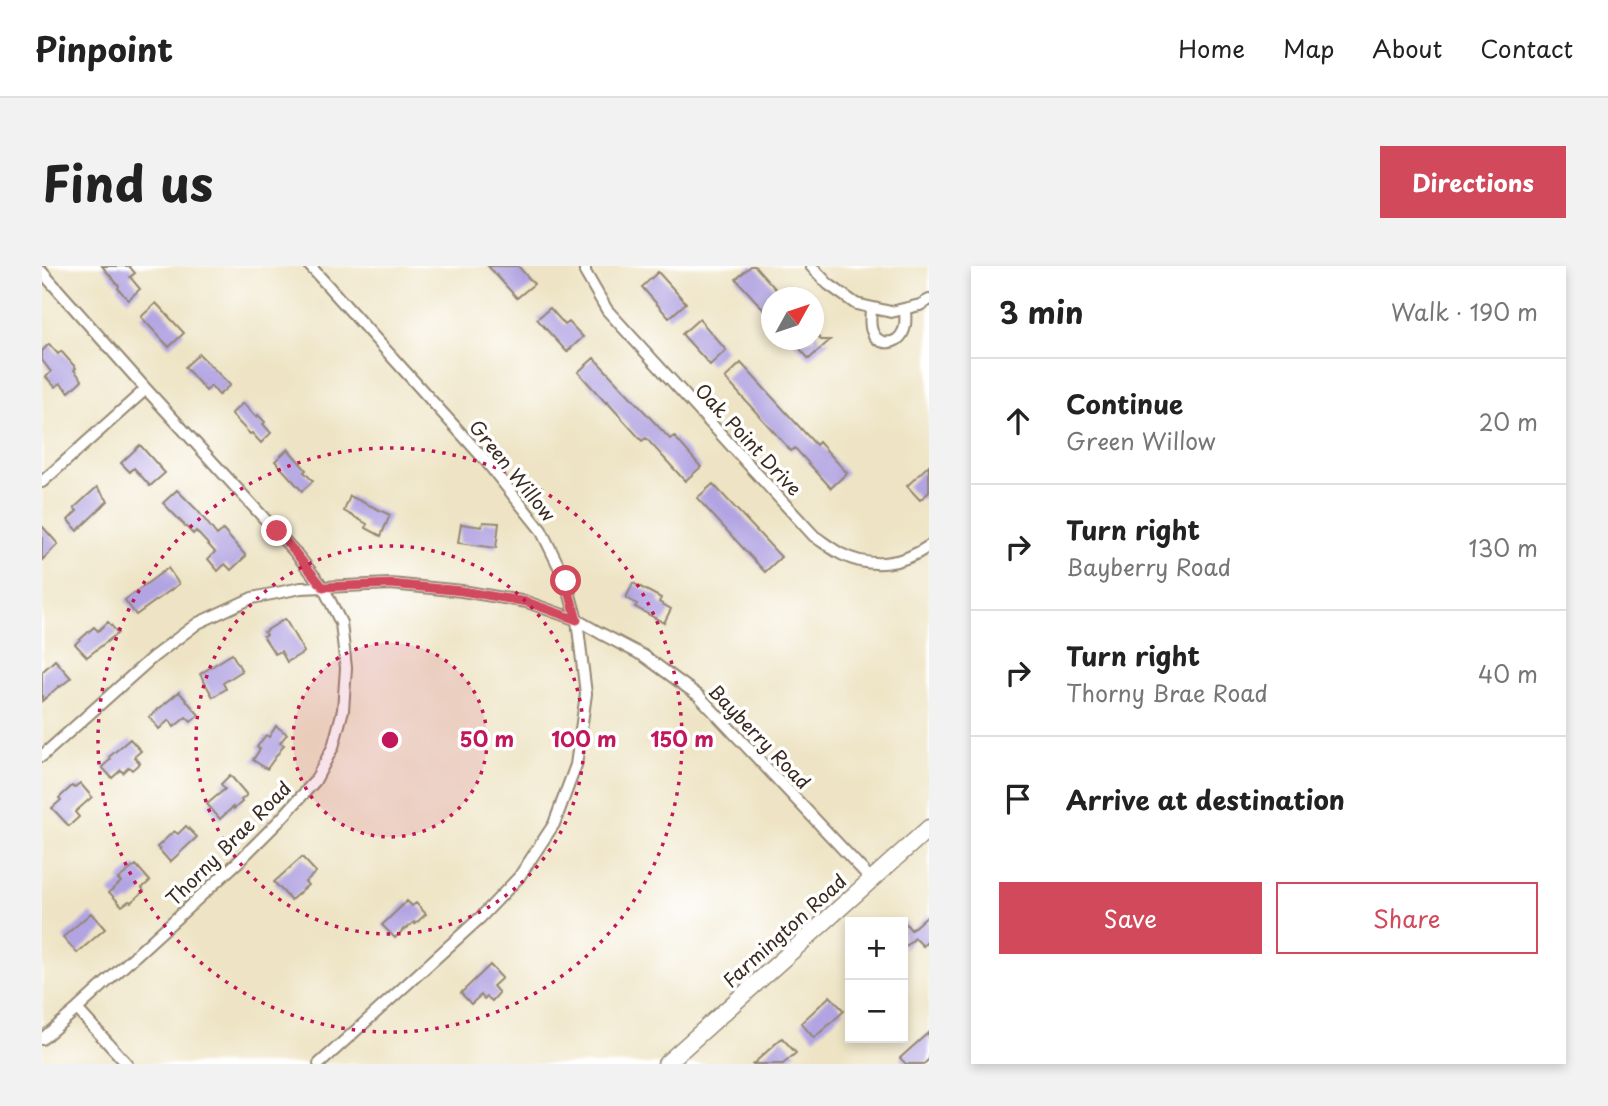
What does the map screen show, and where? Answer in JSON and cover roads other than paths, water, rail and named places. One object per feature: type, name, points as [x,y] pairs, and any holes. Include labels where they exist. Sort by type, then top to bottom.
[{"type":"street","name":"Green Willow","points":[[310,266],[485,460],[541,530],[566,581],[577,620],[586,694],[576,765],[554,824],[519,877],[481,917],[319,1064]]},
{"type":"street","name":"Oak Point Drive","points":[[585,266],[585,272],[607,310],[814,536],[841,554],[876,564],[898,562],[917,555],[929,546]]},
{"type":"street","points":[[811,266],[828,284],[856,304],[891,312],[920,306],[929,300]]},
{"type":"street","name":"Thorny Brae Road","points":[[42,272],[294,551],[323,587],[341,624],[346,668],[343,710],[333,747],[315,781],[238,862],[42,1039]]},
{"type":"street","points":[[871,307],[871,329],[875,337],[887,343],[899,338],[903,332],[905,309]]},
{"type":"street","points":[[42,482],[146,389]]},
{"type":"street","name":"Bayberry Road","points":[[42,756],[150,659],[200,622],[252,598],[301,588],[391,584],[462,591],[527,602],[577,620],[644,656],[699,696],[872,880]]},
{"type":"street","name":"Farmington Road","points":[[666,1064],[929,828]]},
{"type":"street","points":[[78,1009],[127,1064]]}]
